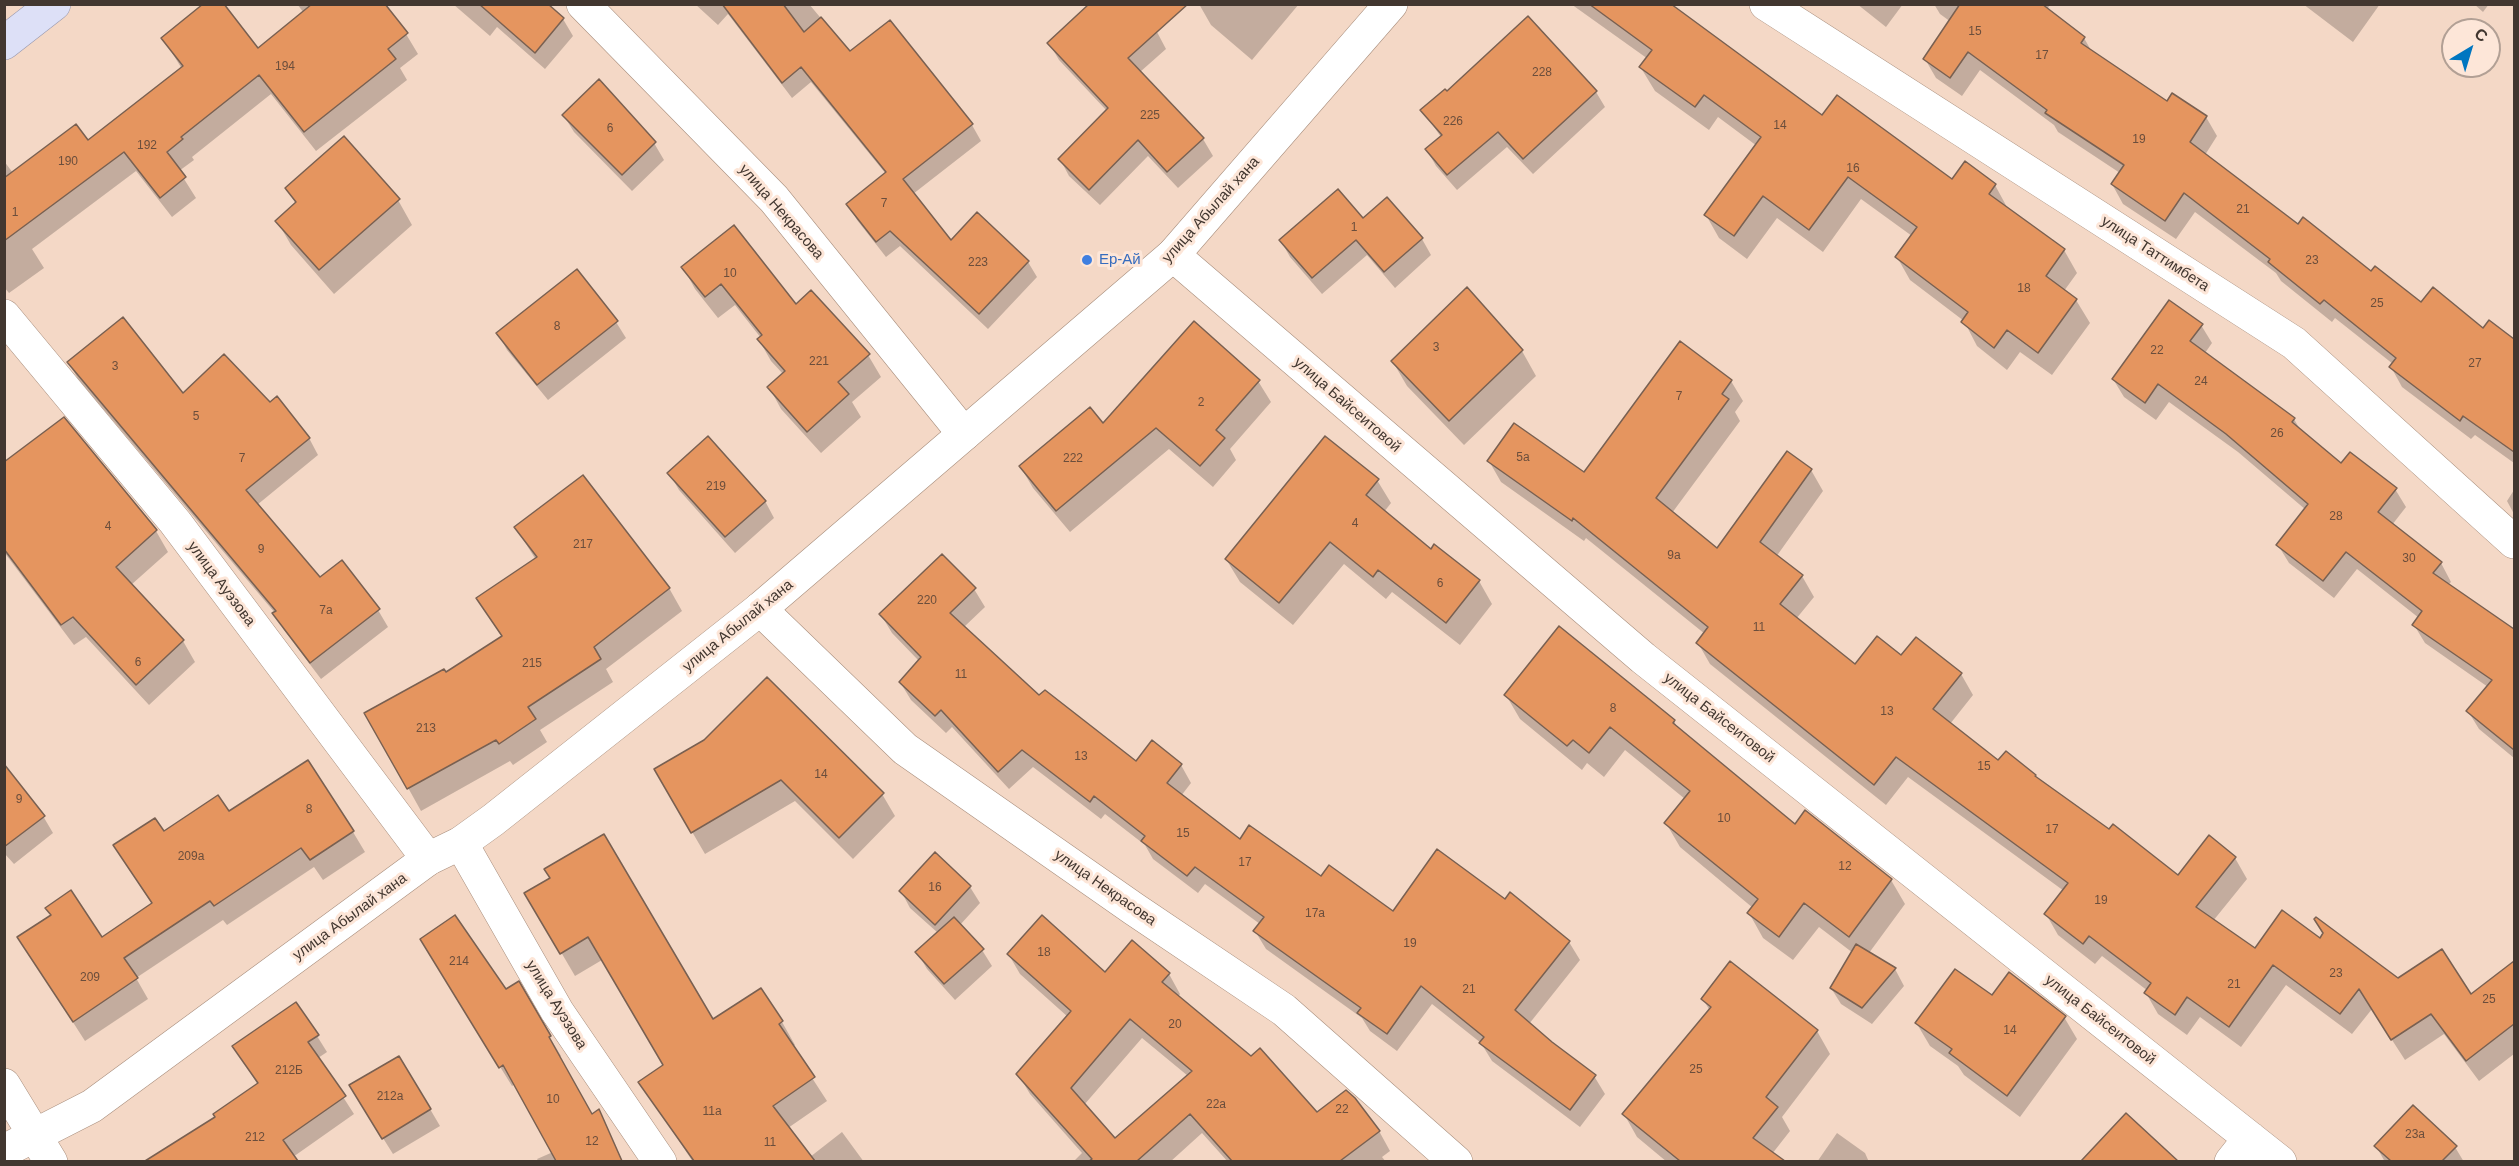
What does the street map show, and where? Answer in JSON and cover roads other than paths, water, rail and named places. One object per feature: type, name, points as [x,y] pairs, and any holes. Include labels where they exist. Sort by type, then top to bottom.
[{"type":"main road","points":[[4,43],[54,4]]},
{"type":"street","name":"улица Некрасова","points":[[583,4],[774,199],[964,434]]},
{"type":"street","name":"улица Абылай хана","points":[[4,1151],[42,1148],[92,1106],[428,859],[461,843],[493,820],[760,609],[1173,255],[1391,4]]},
{"type":"street","name":"улица Таттимбета","points":[[1766,4],[2294,343],[2514,542]]},
{"type":"street","name":"улица Байсеитовой","points":[[1173,255],[1643,658],[2240,1150],[2280,1161]]},
{"type":"street","name":"улица Ауэзова","points":[[4,316],[175,522],[428,859]]},
{"type":"street","name":"улица Некрасова","points":[[760,609],[905,749],[1134,909],[1284,1010],[1456,1161]]},
{"type":"street","name":"улица Ауэзова","points":[[461,843],[557,1011],[660,1161]]},
{"type":"street","points":[[4,1085],[42,1148]]},
{"type":"place","name":"Ер-Ай","points":[[1087,260]]}]
